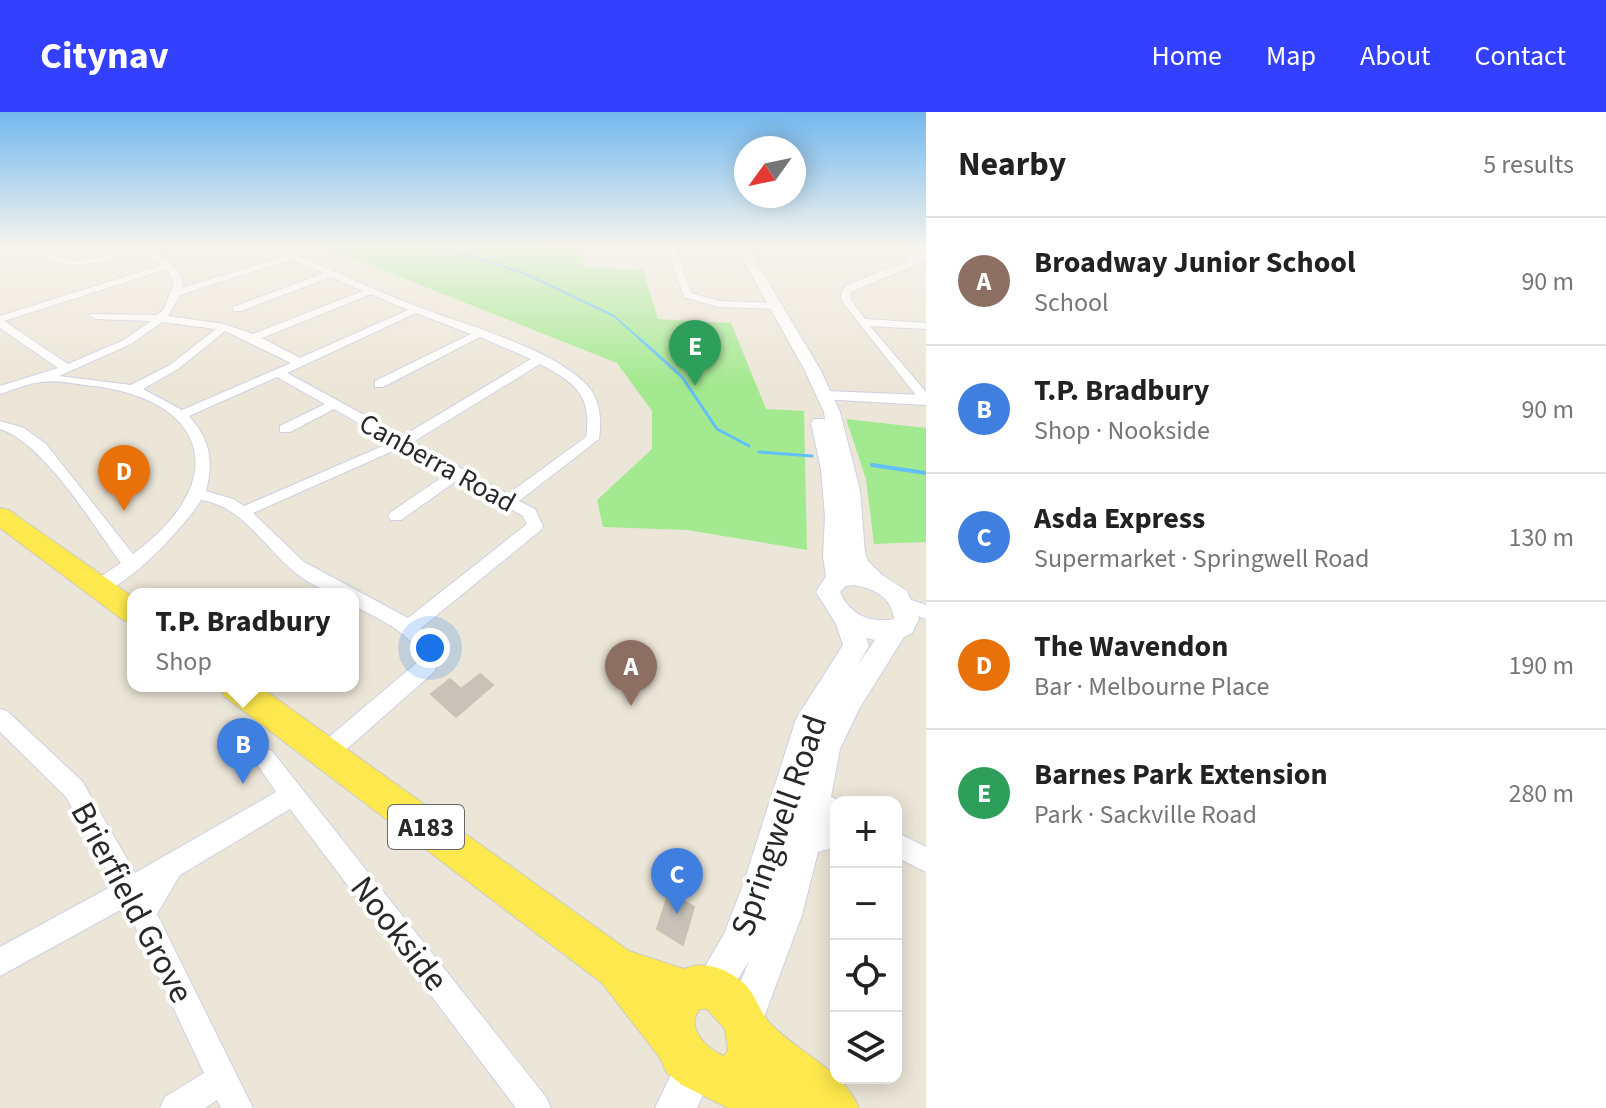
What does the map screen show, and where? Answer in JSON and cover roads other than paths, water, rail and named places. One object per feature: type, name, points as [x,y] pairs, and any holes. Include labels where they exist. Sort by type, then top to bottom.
[{"type":"main road","name":"Springwell Road","points":[[761,291],[770,306]]},
{"type":"main road","name":"Springwell Road","points":[[747,1028],[785,915],[821,836],[826,807],[826,748],[849,701],[908,615],[892,592],[874,581],[859,565],[854,553],[845,456],[818,395],[763,291]]},
{"type":"main road","name":"Springwell Road","points":[[698,989],[738,945],[810,719],[856,646],[847,619],[832,604],[828,592],[838,579],[833,563],[835,518],[818,395]]},
{"type":"main road","points":[[0,516],[127,608]]},
{"type":"main road","points":[[838,579],[858,577],[874,581]]},
{"type":"main road","points":[[847,619],[873,630],[908,615]]},
{"type":"main road","name":"A183","points":[[243,692],[617,968],[693,1075],[780,1108]]},
{"type":"main road","name":"A183","points":[[617,968],[730,999],[747,1028],[835,1108]]},
{"type":"main road","points":[[698,989],[677,1001],[673,1014],[693,1075],[740,1074],[747,1064],[747,1028]]},
{"type":"street","points":[[0,321],[90,291]]},
{"type":"street","points":[[0,390],[67,369],[126,343],[156,320],[177,293],[182,291]]},
{"type":"street","points":[[237,309],[284,291]]},
{"type":"street","points":[[253,338],[369,291]]},
{"type":"street","points":[[376,291],[538,360],[579,383],[590,399],[595,423],[592,439],[509,501]]},
{"type":"street","points":[[686,291],[687,295],[710,303],[770,306]]},
{"type":"street","points":[[846,291],[846,300],[862,322],[926,400]]},
{"type":"street","points":[[180,415],[407,316],[415,309]]},
{"type":"street","points":[[95,316],[224,327],[253,338],[300,363]]},
{"type":"street","points":[[0,321],[67,369]]},
{"type":"street","points":[[862,322],[926,326]]},
{"type":"street","points":[[133,389],[174,367],[224,327]]},
{"type":"street","points":[[379,384],[479,334]]},
{"type":"street","points":[[243,512],[403,442],[538,360]]},
{"type":"street","name":"Canberra Road","points":[[277,372],[530,513],[535,526],[409,628]]},
{"type":"street","points":[[41,378],[133,389],[171,406],[197,432],[203,446],[206,464],[196,495],[173,528],[97,588]]},
{"type":"street","points":[[818,395],[926,400]]},
{"type":"street","points":[[285,429],[335,404]]},
{"type":"street","points":[[0,425],[19,431],[41,447],[131,564]]},
{"type":"street","points":[[396,516],[458,473]]},
{"type":"street","points":[[196,495],[224,499],[243,512],[296,566],[336,588]]},
{"type":"street","points":[[325,754],[427,666],[432,656],[426,642],[409,628],[359,600]]},
{"type":"street","name":"Brierfield Grove","points":[[0,718],[74,789],[132,891],[237,1108]]},
{"type":"street","name":"Nookside","points":[[264,758],[535,1108]]},
{"type":"street","points":[[0,962],[102,904],[119,881],[132,891],[292,795]]},
{"type":"street","points":[[902,847],[926,860]]},
{"type":"street","points":[[176,1108],[223,1079]]},
{"type":"waterway","points":[[563,291],[614,316],[642,341]]},
{"type":"waterway","points":[[640,339],[682,377],[717,429],[749,446]]},
{"type":"waterway","points":[[759,452],[812,456]]},
{"type":"waterway","points":[[872,465],[926,473]]},
{"type":"place","name":"Barnes Park Extension","points":[[695,386]]},
{"type":"place","name":"The Wavendon","points":[[124,511]]},
{"type":"place","name":"Broadway Junior School","points":[[631,706]]},
{"type":"place","name":"T.P. Bradbury","points":[[243,784]]},
{"type":"place","name":"Asda Express","points":[[677,914]]}]
